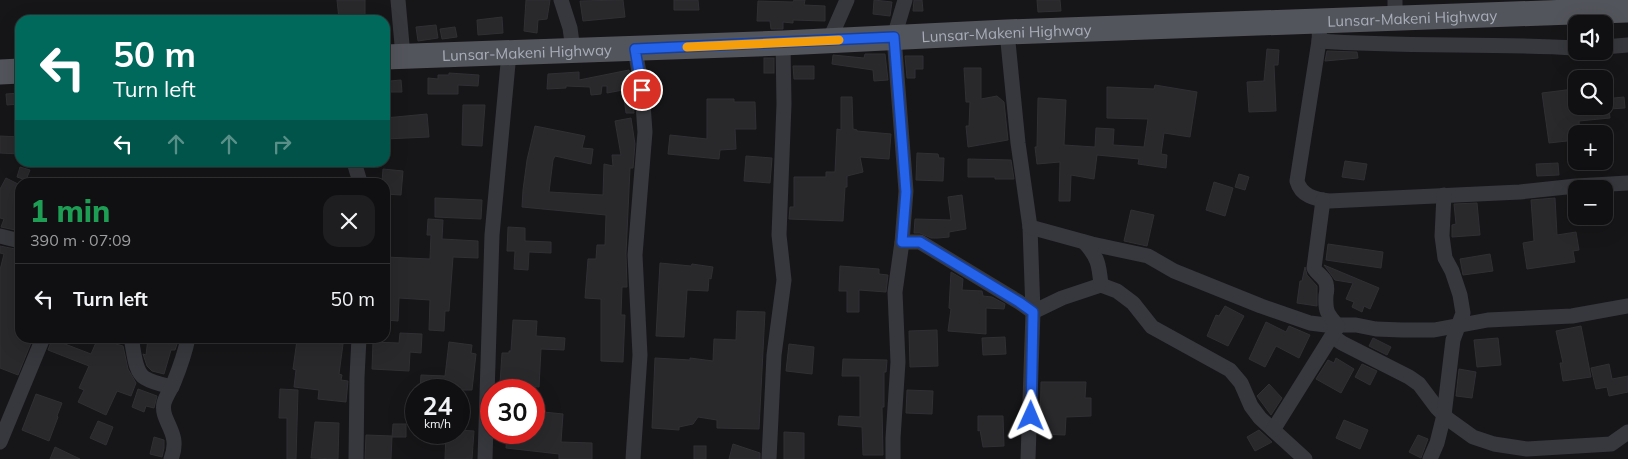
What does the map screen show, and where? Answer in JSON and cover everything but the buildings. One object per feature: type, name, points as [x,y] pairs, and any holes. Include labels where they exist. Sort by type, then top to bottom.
[{"type":"main road","name":"Lunsar-Makeni Highway","points":[[394,56],[635,49],[1007,32],[1319,31],[1395,9],[1628,10]]},
{"type":"main road","points":[[0,72],[15,71]]},
{"type":"street","points":[[394,56],[398,0]]},
{"type":"street","points":[[561,0],[570,28],[573,50]]},
{"type":"street","points":[[829,41],[848,0]]},
{"type":"street","points":[[893,459],[898,362],[895,292],[906,192],[894,37],[905,0]]},
{"type":"street","points":[[1568,48],[1518,45],[1355,44],[1319,31],[1297,181],[1299,188],[1304,193],[1323,200],[1520,192],[1628,183]]},
{"type":"street","points":[[1007,32],[1018,143],[1030,226],[1033,312],[1028,459]]},
{"type":"street","points":[[769,459],[774,355],[784,280],[779,235],[784,104],[783,43]]},
{"type":"street","points":[[1613,46],[1628,45]]},
{"type":"street","points":[[632,459],[640,355],[635,255],[645,132],[642,90],[635,49]]},
{"type":"street","points":[[486,459],[492,235],[509,53]]},
{"type":"street","points":[[1430,459],[1437,443],[1444,415],[1453,340],[1463,313],[1460,295],[1445,258],[1442,236],[1444,195]]},
{"type":"street","points":[[1323,200],[1314,268],[1327,285],[1327,313],[1335,331]]},
{"type":"street","points":[[1030,226],[1084,242],[1148,256],[1174,270],[1261,306],[1335,331],[1419,384],[1444,415],[1474,436],[1494,444],[1527,449],[1611,444],[1628,432]]},
{"type":"street","points":[[0,236],[15,240]]},
{"type":"street","points":[[902,242],[920,242],[1012,297],[1033,312]]},
{"type":"street","points":[[1084,242],[1095,254],[1100,267],[1100,285]]},
{"type":"street","points":[[1033,312],[1062,298],[1100,285],[1117,291],[1133,303],[1152,327],[1230,370],[1241,383],[1251,406],[1273,430],[1305,459]]},
{"type":"street","points":[[1273,430],[1335,331],[1356,325],[1376,328],[1434,330],[1488,320],[1572,316],[1628,306]]},
{"type":"street","points":[[0,442],[40,343]]},
{"type":"street","points":[[133,343],[140,374],[145,378],[172,388]]},
{"type":"street","points":[[172,459],[175,450],[175,438],[165,413],[164,404],[172,388],[187,343]]},
{"type":"street","points":[[356,459],[359,343]]},
{"type":"slow traffic","points":[[687,47],[839,40]]},
{"type":"route","points":[[642,90],[635,49],[894,37],[906,192],[902,242],[920,242],[1033,312],[1031,416]]}]
